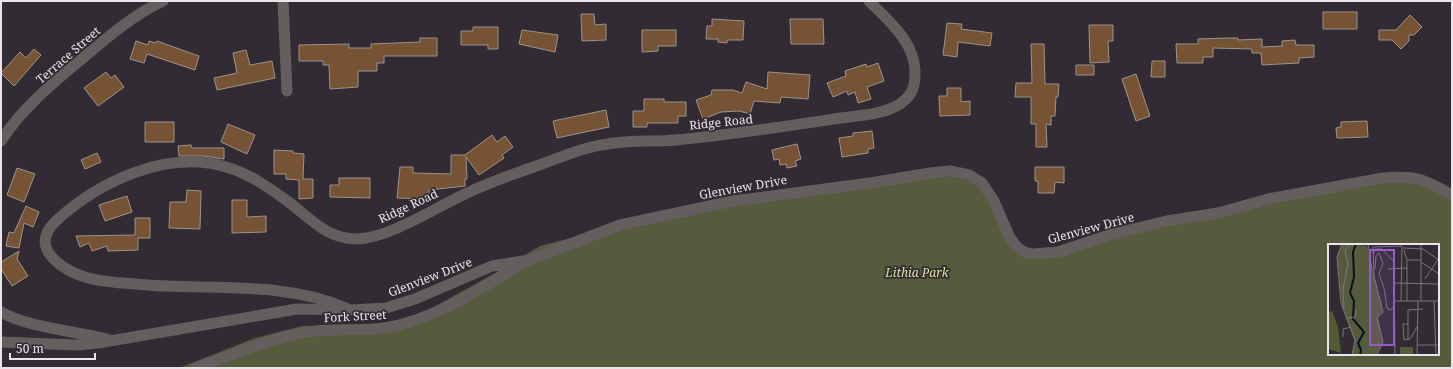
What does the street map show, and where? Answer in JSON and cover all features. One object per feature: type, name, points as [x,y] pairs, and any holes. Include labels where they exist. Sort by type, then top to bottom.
[{"type":"street","name":"Terrace Street","points":[[1,141],[20,116],[52,84],[137,16],[163,1]]},
{"type":"street","points":[[283,1],[287,91]]},
{"type":"street","name":"Ridge Road","points":[[351,310],[325,299],[302,294],[237,289],[145,285],[89,278],[74,273],[51,256],[45,244],[47,231],[74,205],[109,184],[163,165],[200,163],[229,167],[250,177],[287,201],[321,229],[338,236],[355,239],[366,238],[390,231],[501,178],[583,149],[607,144],[735,134],[882,111],[907,99],[913,91],[915,66],[907,43],[892,23],[869,1]]},
{"type":"street","name":"Glenview Drive","points":[[1,342],[76,345],[98,344],[111,340],[297,309],[351,310],[386,308],[400,305],[492,266],[530,260],[620,225],[732,201],[950,171],[969,174],[982,183],[993,199],[1010,238],[1017,247],[1024,252],[1033,254],[1058,252],[1112,234],[1167,221],[1218,213],[1268,199],[1382,178],[1406,177],[1425,180],[1452,195]]},
{"type":"street","name":"Fork Street","points":[[196,368],[283,336],[316,331],[373,330],[406,323],[441,309],[530,260]]},
{"type":"street","points":[[1,312],[7,316],[25,321],[111,340]]},
{"type":"green space","name":"Lithia Park","points":[[930,173],[982,183],[1010,238],[1033,254],[1112,234],[1401,176],[1452,194],[1452,368],[179,368],[255,338],[302,326],[369,325],[398,320],[423,313],[540,246],[620,225]]},
{"type":"building","points":[[1323,12],[1357,12],[1357,29],[1323,29]]},
{"type":"building","points":[[581,14],[594,14],[595,25],[606,24],[606,40],[582,41]]},
{"type":"building","points":[[1410,15],[1422,27],[1414,35],[1409,35],[1409,41],[1401,49],[1392,40],[1379,40],[1379,30],[1396,30]]},
{"type":"building","points":[[712,19],[744,21],[743,40],[727,40],[727,43],[718,42],[718,39],[706,39],[707,26],[712,26]]},
{"type":"building","points":[[790,19],[823,19],[824,44],[791,44]]},
{"type":"building","points":[[947,23],[962,24],[961,29],[992,33],[990,46],[958,42],[957,57],[943,55]]},
{"type":"building","points":[[1089,25],[1113,25],[1113,41],[1108,41],[1109,62],[1090,63]]},
{"type":"building","points":[[473,27],[498,27],[498,49],[488,49],[488,45],[461,45],[461,31],[473,31]]},
{"type":"building","points":[[522,30],[558,35],[555,52],[519,44]]},
{"type":"building","points":[[642,30],[676,30],[676,46],[658,46],[658,51],[642,52]]},
{"type":"building","points":[[420,38],[437,38],[437,56],[384,56],[384,63],[377,63],[377,71],[358,71],[358,87],[330,89],[329,65],[323,65],[323,61],[299,61],[299,45],[349,44],[349,48],[371,48],[371,44],[420,42]]},
{"type":"building","points":[[1238,38],[1238,40],[1262,39],[1262,47],[1282,46],[1282,41],[1295,40],[1296,45],[1314,45],[1314,57],[1299,58],[1299,63],[1262,65],[1261,53],[1252,53],[1252,49],[1213,48],[1213,57],[1203,57],[1203,63],[1177,63],[1176,44],[1198,44],[1198,39]]},
{"type":"building","points":[[136,41],[148,45],[149,41],[156,43],[157,41],[199,56],[195,70],[147,54],[144,63],[130,59]]},
{"type":"building","points":[[1031,44],[1044,44],[1045,84],[1059,84],[1058,97],[1056,97],[1055,116],[1051,116],[1051,125],[1046,124],[1047,147],[1036,147],[1036,124],[1031,124],[1031,97],[1015,97],[1016,83],[1032,83]]},
{"type":"building","points":[[34,49],[41,55],[14,86],[1,73],[20,52],[26,58]]},
{"type":"building","points":[[246,50],[250,65],[272,61],[275,78],[217,90],[214,78],[237,73],[233,53]]},
{"type":"building","points":[[1152,61],[1165,61],[1165,77],[1151,77]]},
{"type":"building","points":[[878,63],[884,81],[867,87],[871,99],[858,103],[855,92],[848,95],[847,91],[833,97],[827,83],[846,76],[845,71],[866,64],[867,67]]},
{"type":"building","points":[[1076,65],[1094,65],[1094,75],[1076,75]]},
{"type":"building","points":[[106,72],[111,78],[115,75],[124,87],[98,106],[84,88]]},
{"type":"building","points":[[768,72],[810,75],[808,99],[781,97],[780,103],[754,101],[750,114],[739,111],[721,112],[703,119],[696,100],[711,95],[712,90],[733,90],[742,93],[746,82],[767,89]]},
{"type":"building","points":[[1136,74],[1150,116],[1136,121],[1122,79]]},
{"type":"building","points":[[947,88],[961,88],[961,102],[970,101],[970,115],[940,116],[939,96],[947,96]]},
{"type":"building","points":[[644,99],[664,99],[664,102],[686,102],[686,116],[678,116],[678,123],[647,123],[647,127],[633,127],[633,111],[644,111]]},
{"type":"building","points":[[606,110],[609,127],[557,138],[553,121]]},
{"type":"building","points":[[1367,121],[1368,137],[1337,138],[1336,128],[1341,127],[1341,122]]},
{"type":"building","points":[[145,122],[174,122],[174,142],[145,142]]},
{"type":"building","points":[[228,124],[255,135],[247,154],[221,142]]},
{"type":"building","points":[[872,131],[874,148],[868,149],[868,153],[842,157],[839,138],[853,136],[853,133]]},
{"type":"building","points":[[492,135],[497,142],[505,136],[513,147],[502,155],[504,158],[479,175],[466,157],[467,179],[465,179],[465,186],[429,190],[429,199],[397,198],[400,167],[413,167],[413,173],[451,174],[451,155],[465,155]]},
{"type":"building","points":[[797,144],[801,159],[795,161],[797,166],[787,168],[786,164],[780,165],[779,159],[774,160],[772,150]]},
{"type":"building","points":[[191,145],[192,148],[224,148],[224,159],[204,156],[179,156],[178,146]]},
{"type":"building","points":[[274,150],[293,151],[293,153],[304,154],[303,179],[313,179],[313,198],[299,199],[299,180],[286,179],[286,174],[274,174]]},
{"type":"building","points":[[97,153],[101,162],[85,169],[81,160]]},
{"type":"building","points":[[1035,167],[1064,167],[1064,183],[1055,182],[1054,193],[1038,193],[1038,181],[1035,181]]},
{"type":"building","points":[[17,168],[35,174],[24,202],[7,195]]},
{"type":"building","points":[[339,178],[370,178],[370,198],[330,197],[330,185],[339,185]]},
{"type":"building","points":[[187,190],[201,191],[200,229],[169,228],[170,202],[186,202]]},
{"type":"building","points":[[127,196],[132,212],[105,221],[99,205]]},
{"type":"building","points":[[232,200],[247,200],[247,217],[266,216],[266,232],[232,233]]},
{"type":"building","points":[[26,206],[39,212],[33,227],[24,223],[19,248],[6,246],[9,232],[14,233]]},
{"type":"building","points":[[135,218],[150,218],[150,238],[138,238],[138,250],[108,251],[107,246],[92,251],[89,243],[80,247],[76,236],[135,235]]},
{"type":"building","points":[[19,251],[17,259],[28,276],[12,286],[1,269],[1,262]]}]
